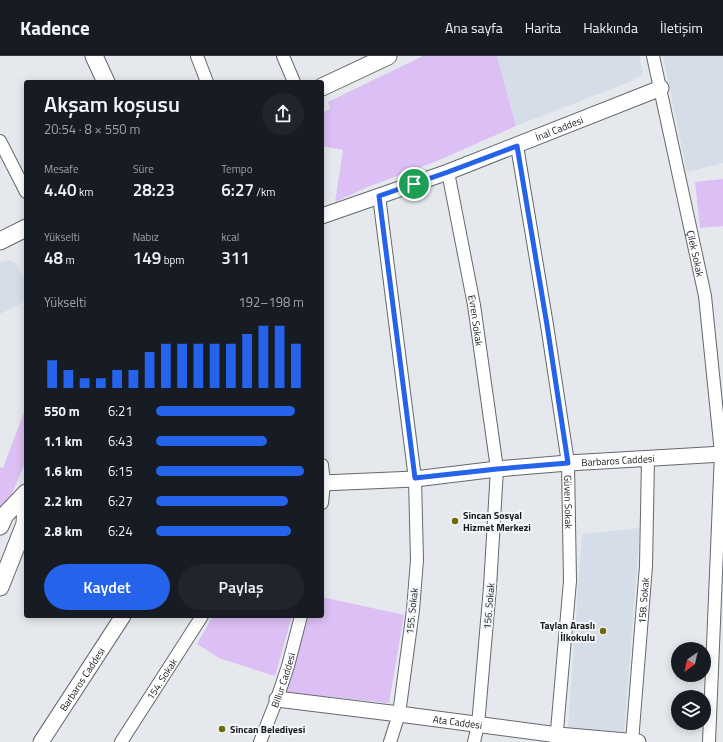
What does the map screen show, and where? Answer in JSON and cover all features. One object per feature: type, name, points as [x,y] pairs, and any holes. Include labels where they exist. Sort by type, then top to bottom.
[{"type":"main road","points":[[94,56],[105,80]]},
{"type":"main road","points":[[324,86],[388,56]]},
{"type":"main road","points":[[0,241],[24,229]]},
{"type":"main road","points":[[0,526],[5,515],[24,495]]},
{"type":"main road","points":[[0,555],[24,498]]},
{"type":"main road","points":[[0,587],[24,527]]},
{"type":"street","points":[[197,56],[206,80]]},
{"type":"street","points":[[283,56],[293,80]]},
{"type":"street","name":"Çilek Sokak","points":[[653,56],[705,296],[722,453],[709,742]]},
{"type":"street","name":"İnal Caddesi","points":[[324,215],[517,146],[661,88]]},
{"type":"street","points":[[0,141],[24,188]]},
{"type":"street","name":"Güven Sokak","points":[[517,146],[568,463],[570,581],[557,738]]},
{"type":"street","name":"Evren Sokak","points":[[448,172],[474,305],[497,469]]},
{"type":"street","name":"155. Sokak","points":[[379,196],[415,478],[417,560],[413,610],[399,714],[390,742]]},
{"type":"street","name":"Barbaros Caddesi","points":[[324,483],[415,478],[568,463],[722,453]]},
{"type":"street","name":"158. Sokak","points":[[634,742],[646,566],[648,459]]},
{"type":"street","name":"156. Sokak","points":[[474,742],[478,725],[490,587],[497,469]]},
{"type":"street","name":"Barbaros Caddesi","points":[[41,742],[122,618]]},
{"type":"street","name":"154. Sokak","points":[[121,742],[201,618]]},
{"type":"street","name":"Billur Caddesi","points":[[260,742],[277,700],[288,666],[300,618]]},
{"type":"street","name":"Ata Caddesi","points":[[277,700],[399,714],[557,738],[634,742]]},
{"type":"shaded area","points":[[423,56],[497,56],[516,126],[437,161],[365,188],[335,202],[343,150],[324,146],[324,112],[330,109],[328,102]]},
{"type":"shaded area","points":[[497,56],[639,56],[643,74],[629,82],[516,126]]},
{"type":"shaded area","points":[[663,56],[723,56],[723,163],[687,172]]},
{"type":"shaded area","points":[[723,179],[723,226],[700,228],[695,182]]},
{"type":"shaded area","points":[[8,260],[15,262],[24,278],[24,302],[0,314],[0,262]]},
{"type":"shaded area","points":[[24,412],[24,466],[0,521],[0,467],[3,468]]},
{"type":"shaded area","name":"Taylan Araslı İlkokulu","points":[[640,528],[624,732],[568,728],[582,534]]},
{"type":"shaded area","points":[[324,597],[404,615],[389,703],[283,692],[305,618],[324,618]]},
{"type":"shaded area","points":[[212,618],[291,618],[275,676],[219,658],[197,644]]},
{"type":"place","name":"Sincan Sosyal Hizmet Merkezi","points":[[455,521]]},
{"type":"place","name":"Taylan Araslı İlkokulu","points":[[603,631]]},
{"type":"place","name":"Sincan Belediyesi","points":[[222,729]]},
{"type":"route","points":[[517,146],[568,463],[415,478],[379,196],[414,184],[517,146]]}]
